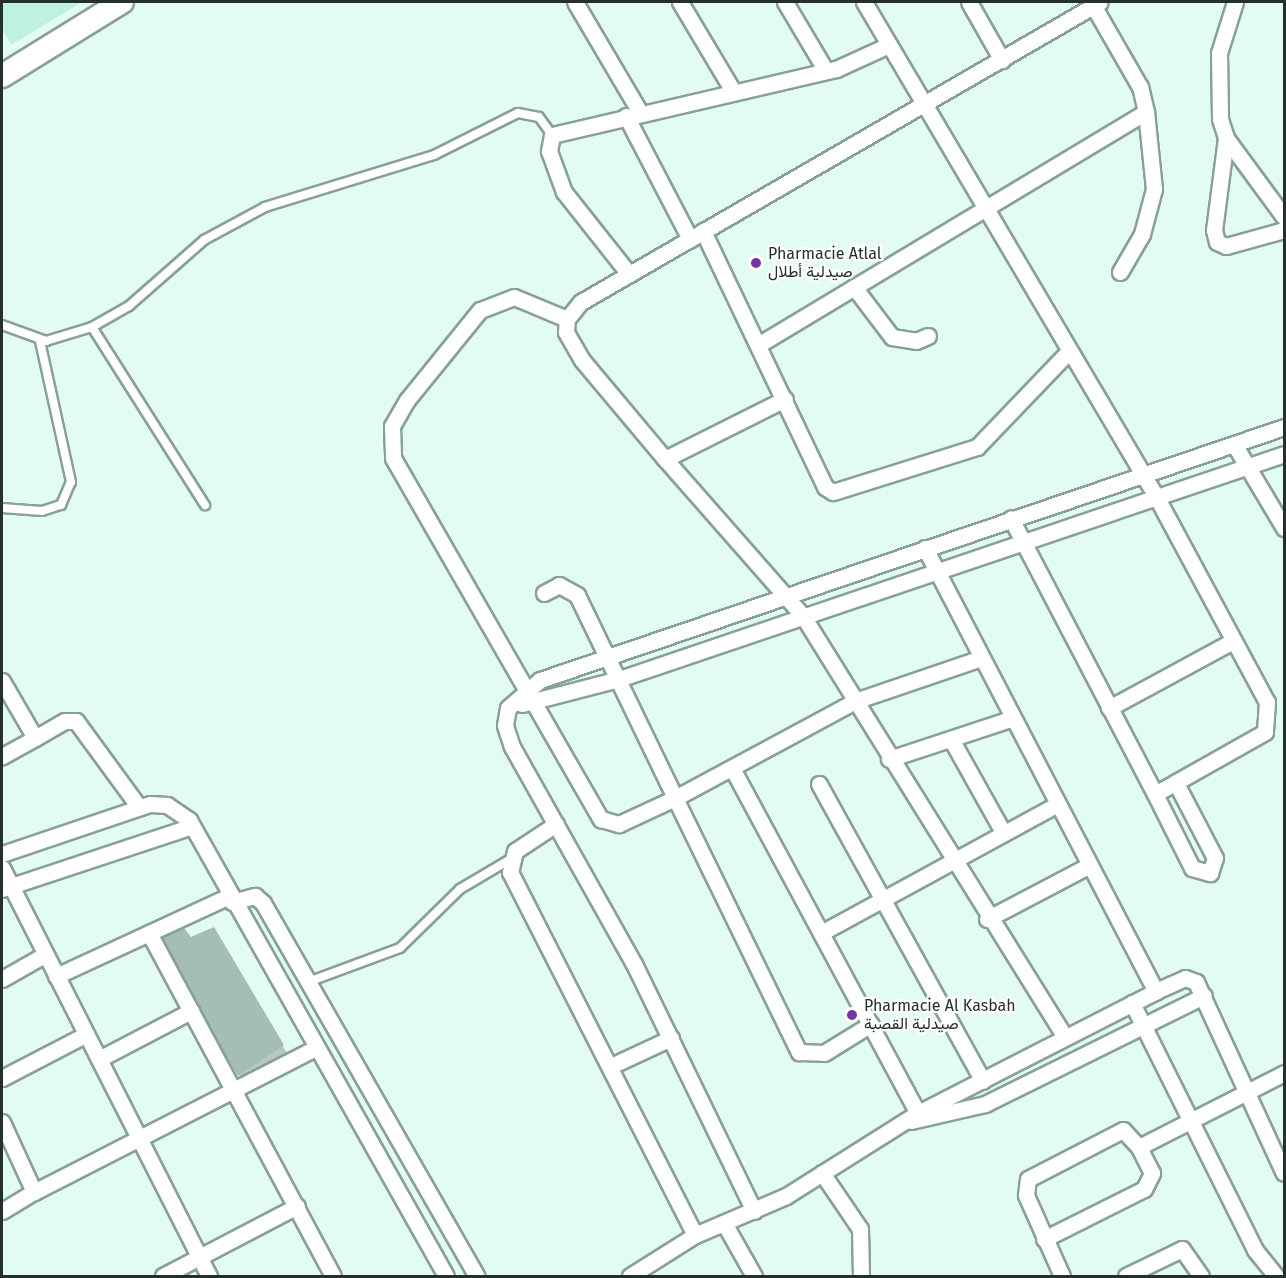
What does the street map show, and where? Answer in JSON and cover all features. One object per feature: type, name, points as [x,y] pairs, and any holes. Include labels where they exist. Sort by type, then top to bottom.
[{"type":"main road","points":[[2,75],[122,2]]},
{"type":"street","points":[[575,2],[697,235],[758,345],[825,486],[844,492],[978,447],[1070,351]]},
{"type":"street","points":[[680,2],[734,91]]},
{"type":"street","points":[[785,2],[826,71]]},
{"type":"street","points":[[864,2],[925,102],[984,208],[1141,475],[1157,498],[1267,702],[1269,721],[1265,732],[1155,795]]},
{"type":"street","points":[[969,2],[1002,60]]},
{"type":"street","points":[[1235,2],[1217,77],[1226,138],[1214,230],[1217,242],[1226,246],[1284,230]]},
{"type":"street","points":[[1065,1037],[987,919],[803,616],[665,459],[571,345],[567,319],[581,302],[1097,4],[1140,87],[1146,112],[1155,189],[1142,234],[1120,272]]},
{"type":"street","points":[[629,274],[564,192],[549,151],[552,135],[826,71],[889,45]]},
{"type":"street","points":[[758,345],[1146,112]]},
{"type":"street","points":[[1226,138],[1284,217]]},
{"type":"street","points":[[854,287],[892,337],[916,341],[928,336]]},
{"type":"street","points":[[567,319],[514,297],[480,310],[407,400],[389,441],[393,458],[532,705],[607,823],[626,822],[675,798],[855,700],[981,658]]},
{"type":"street","points":[[665,459],[785,399]]},
{"type":"street","points":[[754,1211],[671,1038],[510,740],[505,720],[513,703],[524,689],[610,658],[1011,518],[1284,427]]},
{"type":"street","points":[[1234,444],[1284,528]]},
{"type":"street","points":[[513,703],[532,705],[619,679],[1021,539],[1157,498],[1284,454]]},
{"type":"street","points":[[1011,518],[1192,868],[1210,873],[1215,858],[1176,783]]},
{"type":"street","points":[[925,548],[1010,719],[1156,990]]},
{"type":"street","points":[[544,593],[559,585],[573,591],[610,658],[675,798],[799,1052],[824,1053],[871,1024]]},
{"type":"street","points":[[1109,708],[1233,641]]},
{"type":"street","points":[[2,681],[35,738]]},
{"type":"street","points":[[1269,721],[1284,713]]},
{"type":"street","points":[[889,759],[1010,719]]},
{"type":"street","points":[[2,756],[65,721],[76,721],[139,807]]},
{"type":"street","points":[[951,739],[1004,832]]},
{"type":"street","points":[[732,768],[918,1113]]},
{"type":"street","points":[[819,784],[882,902],[983,1081]]},
{"type":"street","points":[[2,854],[139,807],[167,805],[192,826],[231,899],[446,1276]]},
{"type":"street","points":[[821,933],[882,902],[1056,805]]},
{"type":"street","points":[[556,824],[509,860],[510,872],[613,1065],[695,1235]]},
{"type":"street","points":[[6,888],[192,826]]},
{"type":"street","points":[[987,919],[1088,866]]},
{"type":"street","points":[[2,868],[6,888],[56,976],[209,1276]]},
{"type":"street","points":[[56,976],[149,933],[231,899],[260,898],[477,1276]]},
{"type":"street","points":[[149,933],[237,1091],[333,1276]]},
{"type":"street","points":[[2,979],[44,955]]},
{"type":"street","points":[[630,1276],[695,1235],[754,1211],[822,1173],[918,1113],[1156,990],[1190,978],[1204,996],[1284,1173]]},
{"type":"street","points":[[285,994],[308,982]]},
{"type":"street","points":[[902,1122],[985,1104],[1204,996]]},
{"type":"street","points":[[1132,1003],[1145,1025],[1255,1250],[1277,1276],[1284,1272]]},
{"type":"street","points":[[99,1059],[191,1011]]},
{"type":"street","points":[[2,1078],[85,1035]]},
{"type":"street","points":[[613,1065],[671,1038]]},
{"type":"street","points":[[2,1211],[34,1192],[237,1091],[316,1048]]},
{"type":"street","points":[[1139,1146],[1284,1073]]},
{"type":"street","points":[[2,1122],[34,1192]]},
{"type":"street","points":[[1044,1239],[1144,1189],[1152,1173],[1139,1146],[1123,1130],[1028,1179],[1024,1190],[1044,1239],[1062,1276]]},
{"type":"street","points":[[822,1173],[860,1229],[861,1276]]},
{"type":"street","points":[[163,1276],[297,1206]]},
{"type":"street","points":[[724,1223],[754,1276]]},
{"type":"street","points":[[1126,1276],[1182,1249],[1201,1276]]},
{"type":"lane","points":[[2,325],[40,341],[92,327],[129,306],[204,240],[284,198],[434,155],[518,112],[539,117],[552,135]]},
{"type":"lane","points":[[92,327],[206,505]]},
{"type":"lane","points":[[2,508],[42,511],[61,505],[71,482],[40,341]]},
{"type":"lane","points":[[308,982],[400,948],[460,890],[509,860]]},
{"type":"green space","points":[[2,2],[82,2],[11,45],[2,28]]},
{"type":"building","points":[[179,921],[191,937],[214,927],[284,1045],[238,1076],[154,934]]},
{"type":"place","name":"Pharmacie Atlal صيدلية أطلال","points":[[756,263]]},
{"type":"place","name":"Pharmacie Al Kasbah صيدلية القصبة","points":[[852,1015]]}]
